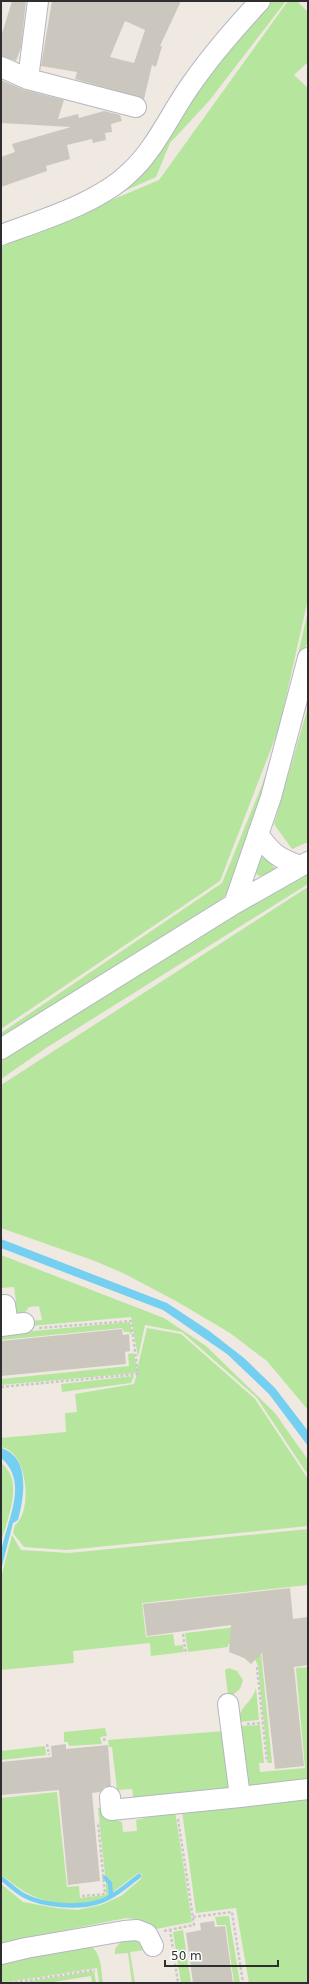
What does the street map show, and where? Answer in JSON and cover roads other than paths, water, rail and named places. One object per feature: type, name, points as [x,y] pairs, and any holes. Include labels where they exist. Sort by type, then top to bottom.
[{"type":"street","points":[[28,78],[38,1]]},
{"type":"street","points":[[1,235],[47,218],[105,192],[129,174],[142,161],[190,86],[216,50],[260,1]]},
{"type":"street","points":[[1,67],[28,78],[136,107]]},
{"type":"street","points":[[234,904],[271,797],[308,658]]},
{"type":"street","points":[[258,834],[268,849],[283,860],[304,864]]},
{"type":"street","points":[[1,1048],[234,904],[304,864]]},
{"type":"street","points":[[6,1305],[16,1326]]},
{"type":"street","points":[[228,1704],[240,1797]]},
{"type":"street","points":[[110,1797],[111,1810],[176,1805],[308,1788]]},
{"type":"street","points":[[1,1954],[26,1948],[124,1931],[137,1930],[158,1938]]},
{"type":"water","points":[[1,1239],[167,1303],[208,1330],[244,1358],[275,1388],[308,1431],[308,1446],[269,1394],[227,1354],[163,1310],[1,1248]]},
{"type":"water","points":[[1,1448],[11,1453],[17,1460],[23,1479],[23,1490],[18,1520],[13,1523],[1,1570],[1,1552],[14,1503],[15,1490],[14,1479],[10,1468],[1,1458]]},
{"type":"waterway","points":[[1,1878],[25,1896],[33,1899],[51,1904],[81,1905],[90,1904],[109,1898],[139,1876]]},
{"type":"waterway","points":[[105,1878],[110,1883],[111,1895]]}]
